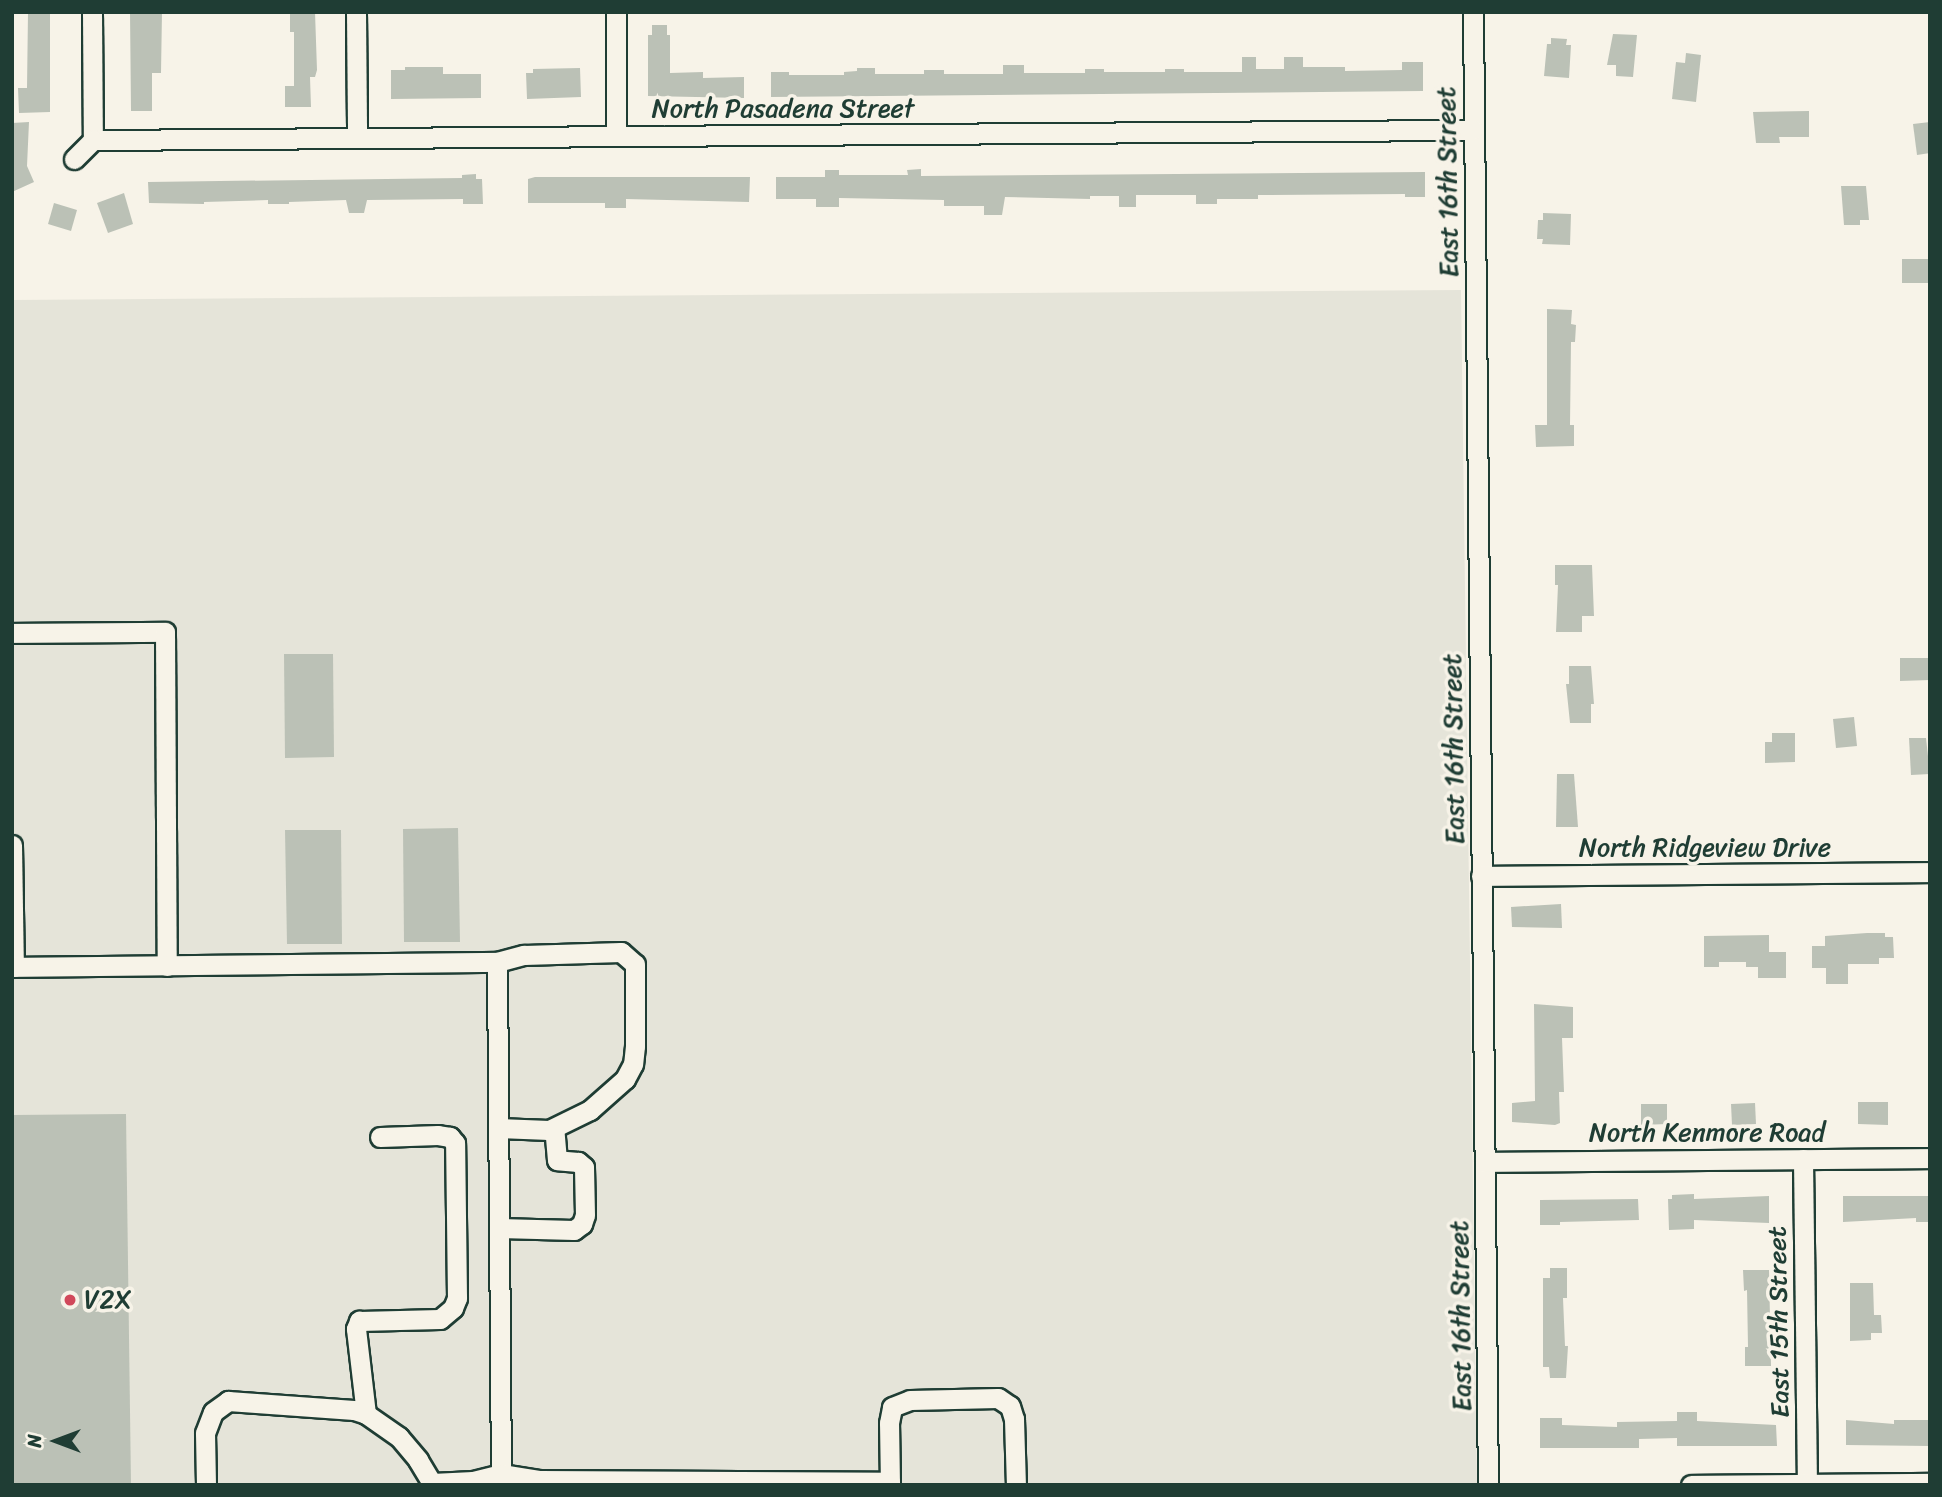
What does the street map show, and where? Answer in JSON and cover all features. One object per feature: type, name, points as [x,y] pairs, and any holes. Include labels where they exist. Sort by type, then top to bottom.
[{"type":"street","points":[[74,159],[93,141],[92,12]]},
{"type":"street","points":[[356,12],[357,138]]},
{"type":"street","points":[[616,12],[617,136]]},
{"type":"street","name":"East 16th Street","points":[[1473,12],[1488,1485]]},
{"type":"street","name":"North Pasadena Street","points":[[93,141],[1474,130]]},
{"type":"street","points":[[12,633],[165,632],[167,966]]},
{"type":"street","points":[[12,845],[13,967],[497,962],[524,955],[621,952],[635,964],[633,1065],[625,1079],[590,1110],[554,1128],[498,1128]]},
{"type":"street","name":"North Ridgeview Drive","points":[[1481,876],[1930,872]]},
{"type":"street","points":[[497,962],[501,1479]]},
{"type":"street","points":[[499,1228],[574,1230],[582,1224],[585,1215],[584,1167],[578,1162],[557,1160],[554,1128]]},
{"type":"street","points":[[366,1414],[356,1329],[359,1321],[440,1319],[453,1308],[457,1298],[455,1143],[450,1137],[438,1135],[380,1137]]},
{"type":"street","name":"North Kenmore Road","points":[[1485,1162],[1930,1158]]},
{"type":"street","name":"East 15th Street","points":[[1803,1159],[1807,1484]]},
{"type":"street","points":[[206,1485],[205,1433],[213,1412],[228,1401],[354,1410],[366,1414],[399,1437],[418,1460],[432,1484],[501,1479],[539,1482],[890,1483],[889,1423],[892,1407],[909,1400],[998,1398],[1010,1406],[1014,1419],[1016,1485]]},
{"type":"street","points":[[1691,1485],[1930,1483]]},
{"type":"shaded area","points":[[1461,290],[1477,1485],[12,1485],[12,300]]},
{"type":"building","points":[[28,12],[50,12],[50,112],[19,113],[18,88],[27,88]]},
{"type":"building","points":[[130,12],[162,12],[161,73],[152,73],[152,111],[131,111]]},
{"type":"building","points":[[290,12],[315,12],[317,70],[315,77],[310,77],[311,107],[285,107],[285,86],[294,86],[294,32],[290,32]]},
{"type":"building","points":[[652,25],[667,25],[667,35],[670,35],[670,73],[703,72],[703,78],[744,77],[744,98],[648,96],[648,35],[652,35]]},
{"type":"building","points":[[1613,34],[1637,35],[1633,77],[1616,76],[1616,65],[1607,65]]},
{"type":"building","points":[[1551,38],[1567,39],[1566,45],[1571,45],[1569,78],[1544,76],[1547,44],[1551,44]]},
{"type":"building","points":[[1686,53],[1701,55],[1696,102],[1672,99],[1676,62],[1685,63]]},
{"type":"building","points":[[1242,57],[1256,57],[1256,69],[1284,69],[1284,57],[1303,57],[1303,67],[1345,67],[1345,71],[1402,70],[1402,62],[1423,62],[1423,91],[771,97],[771,72],[789,72],[789,75],[844,75],[844,72],[857,71],[857,68],[875,68],[875,74],[924,74],[924,70],[944,70],[944,74],[1003,74],[1003,65],[1024,65],[1024,73],[1085,73],[1085,69],[1104,69],[1104,72],[1165,72],[1165,69],[1184,69],[1184,72],[1242,72]]},
{"type":"building","points":[[405,67],[443,67],[443,74],[481,74],[481,98],[391,99],[391,70],[405,70]]},
{"type":"building","points":[[580,68],[581,97],[527,99],[526,73],[533,73],[533,69]]},
{"type":"building","points":[[1809,111],[1809,137],[1779,137],[1780,143],[1756,143],[1753,112]]},
{"type":"building","points":[[29,122],[27,166],[34,182],[12,192],[12,123]]},
{"type":"building","points":[[1930,122],[1930,153],[1917,155],[1913,124]]},
{"type":"building","points":[[921,169],[921,176],[1425,172],[1425,197],[1405,197],[1405,194],[1258,195],[1258,199],[1217,199],[1217,204],[1196,204],[1196,195],[1136,195],[1136,207],[1119,207],[1119,196],[1090,196],[1090,199],[1005,197],[1002,215],[984,215],[984,206],[944,206],[944,200],[839,198],[839,207],[816,207],[816,199],[776,199],[776,177],[825,177],[825,170],[839,170],[839,175],[908,175],[907,170]]},
{"type":"building","points":[[476,174],[476,179],[482,179],[483,204],[463,204],[463,199],[367,200],[364,213],[349,213],[346,200],[289,204],[268,204],[268,200],[204,204],[149,203],[148,182],[462,178],[462,175]]},
{"type":"building","points":[[750,177],[749,202],[626,199],[626,208],[605,208],[605,203],[528,203],[528,179]]},
{"type":"building","points":[[1841,186],[1866,186],[1869,220],[1860,220],[1860,225],[1844,225]]},
{"type":"building","points":[[124,193],[133,224],[108,233],[97,203]]},
{"type":"building","points":[[54,203],[77,210],[71,231],[48,224]]},
{"type":"building","points":[[1543,213],[1571,214],[1570,245],[1542,244],[1543,239],[1537,239],[1538,220],[1543,220]]},
{"type":"building","points":[[1902,259],[1930,259],[1930,283],[1902,283]]},
{"type":"building","points":[[1547,309],[1572,310],[1571,324],[1576,325],[1575,342],[1571,342],[1570,425],[1574,425],[1574,446],[1536,447],[1535,425],[1547,425]]},
{"type":"building","points":[[1555,565],[1592,565],[1594,616],[1582,616],[1582,632],[1556,632],[1558,585],[1555,585]]},
{"type":"building","points":[[284,654],[333,654],[334,757],[285,758]]},
{"type":"building","points":[[1900,658],[1930,658],[1930,680],[1900,681]]},
{"type":"building","points":[[1569,666],[1591,666],[1594,704],[1591,704],[1591,723],[1570,723],[1566,684],[1569,684]]},
{"type":"building","points":[[1854,717],[1857,746],[1836,748],[1833,719]]},
{"type":"building","points":[[1772,733],[1795,733],[1795,762],[1765,763],[1765,742],[1772,742]]},
{"type":"building","points":[[1909,738],[1926,738],[1930,774],[1911,775]]},
{"type":"building","points":[[1557,774],[1574,774],[1578,827],[1556,827]]},
{"type":"building","points":[[458,828],[460,942],[404,942],[403,829]]},
{"type":"building","points":[[285,830],[341,830],[342,944],[287,944]]},
{"type":"building","points":[[1561,904],[1562,928],[1512,927],[1511,907]]},
{"type":"building","points":[[1885,933],[1885,937],[1893,937],[1894,958],[1879,958],[1879,964],[1848,964],[1848,984],[1826,984],[1826,968],[1812,968],[1812,946],[1825,946],[1825,936]]},
{"type":"building","points":[[1769,935],[1769,952],[1786,952],[1786,978],[1758,978],[1758,967],[1746,967],[1746,962],[1719,962],[1719,967],[1704,967],[1704,936]]},
{"type":"building","points":[[1534,1004],[1573,1007],[1573,1038],[1562,1038],[1564,1092],[1559,1092],[1560,1123],[1555,1125],[1512,1122],[1512,1103],[1535,1101]]},
{"type":"building","points":[[1858,1102],[1888,1102],[1888,1125],[1858,1124]]},
{"type":"building","points":[[1755,1103],[1756,1124],[1732,1125],[1731,1104]]},
{"type":"building","points":[[1641,1104],[1667,1104],[1667,1124],[1641,1125]]},
{"type":"building","name":"V2X","points":[[126,1114],[131,1485],[12,1485],[12,1115]]},
{"type":"building","points":[[1694,1194],[1694,1199],[1769,1196],[1769,1223],[1694,1220],[1694,1229],[1669,1230],[1668,1199],[1672,1199],[1672,1195]]},
{"type":"building","points":[[1843,1196],[1930,1196],[1930,1222],[1916,1222],[1916,1218],[1843,1222]]},
{"type":"building","points":[[1638,1199],[1639,1220],[1540,1225],[1540,1200]]},
{"type":"building","points":[[1550,1268],[1567,1268],[1567,1298],[1563,1298],[1565,1346],[1568,1346],[1566,1378],[1550,1378],[1549,1367],[1543,1367],[1543,1278],[1550,1278]]},
{"type":"building","points":[[1743,1270],[1769,1270],[1771,1366],[1745,1366],[1745,1347],[1748,1347],[1747,1290],[1744,1291]]},
{"type":"building","points":[[1850,1283],[1873,1283],[1874,1315],[1881,1315],[1882,1333],[1871,1333],[1871,1340],[1850,1341]]},
{"type":"building","points":[[1677,1412],[1697,1412],[1697,1421],[1776,1425],[1777,1446],[1677,1446],[1677,1438],[1639,1439],[1639,1448],[1540,1448],[1540,1418],[1562,1418],[1562,1425],[1617,1427],[1617,1422],[1677,1421]]},
{"type":"building","points":[[1846,1420],[1894,1424],[1894,1420],[1930,1420],[1930,1446],[1846,1445]]},
{"type":"place","name":"V2X","points":[[70,1300]]}]
